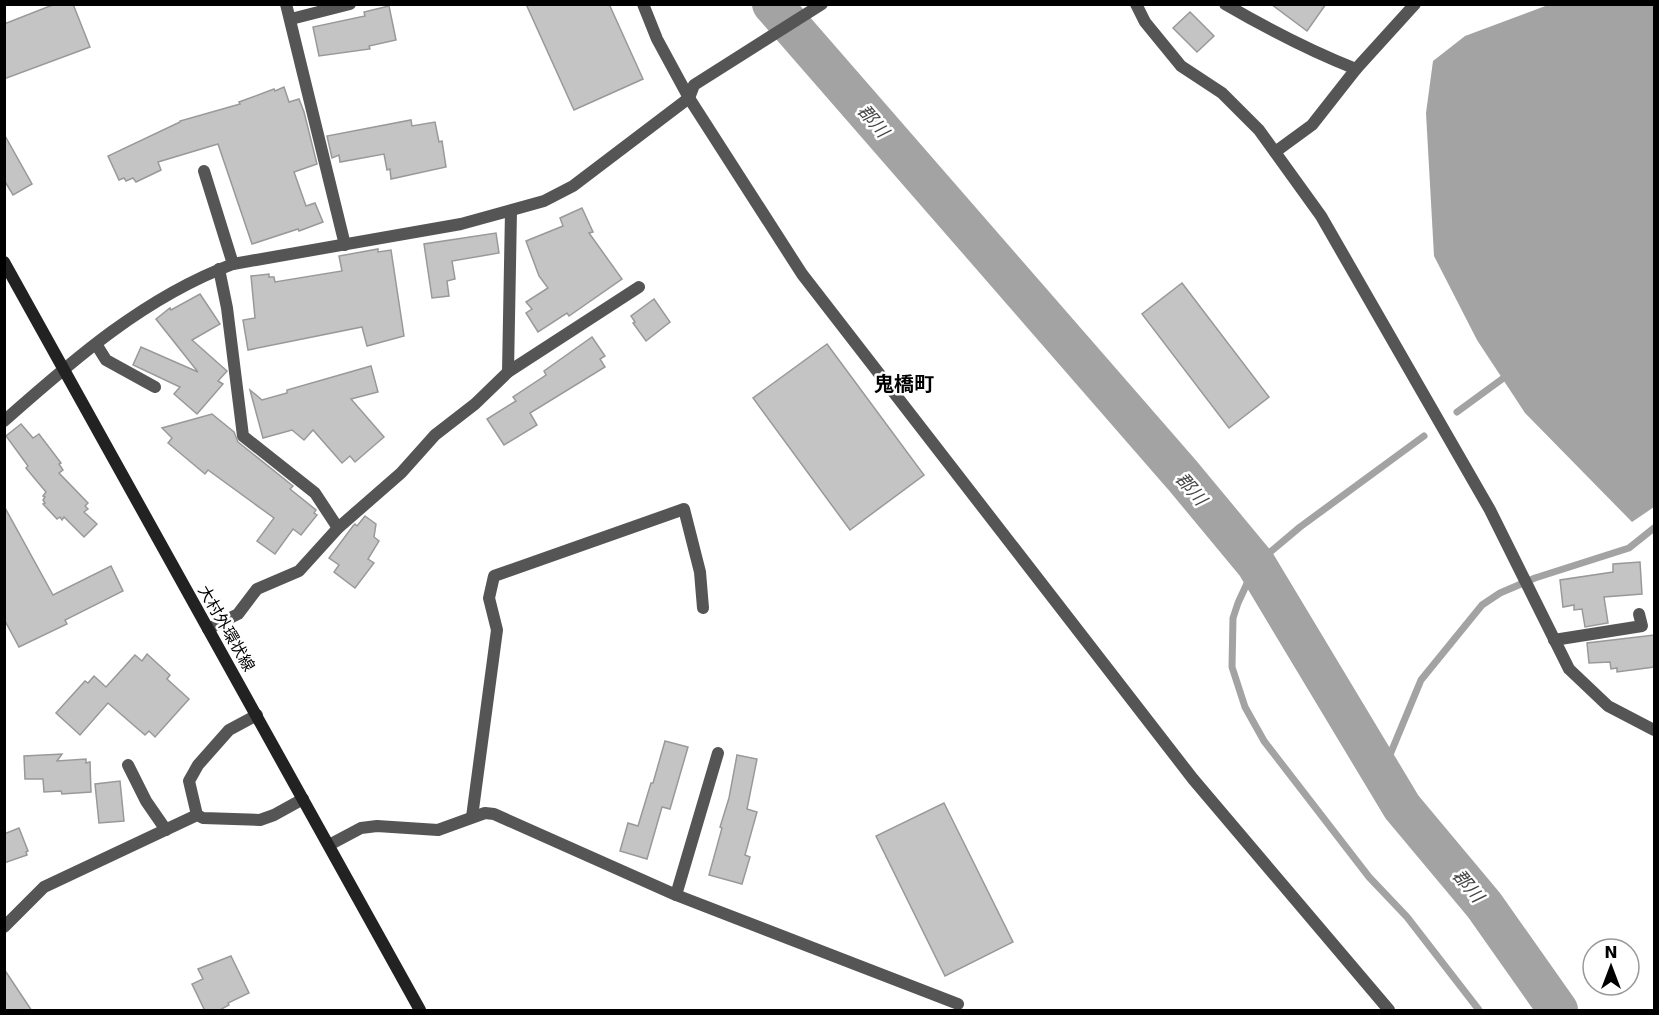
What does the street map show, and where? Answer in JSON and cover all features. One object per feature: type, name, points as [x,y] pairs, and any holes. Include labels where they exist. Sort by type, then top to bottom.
[{"type":"main road","name":"大村外環状線","points":[[4,262],[420,1011]]},
{"type":"street","points":[[286,4],[345,245]]},
{"type":"street","points":[[291,20],[350,4]]},
{"type":"street","points":[[643,4],[657,39],[689,98],[802,274],[1193,779],[1389,1011]]},
{"type":"street","points":[[4,421],[63,369],[145,307],[219,269],[233,264],[461,224],[544,201],[573,186],[689,98],[694,85],[822,4]]},
{"type":"street","points":[[1136,4],[1145,22],[1181,66],[1222,93],[1259,130],[1321,216],[1490,510],[1569,669],[1608,706],[1654,730]]},
{"type":"street","points":[[1225,4],[1271,32],[1356,69]]},
{"type":"street","points":[[1275,152],[1312,125],[1356,69],[1415,4]]},
{"type":"street","points":[[204,171],[233,264]]},
{"type":"street","points":[[508,372],[511,211]]},
{"type":"street","points":[[219,269],[227,308],[243,436],[315,493],[338,528]]},
{"type":"street","points":[[208,629],[238,614],[257,589],[299,571],[338,528],[401,473],[435,435],[475,404],[508,372],[639,287]]},
{"type":"street","points":[[96,344],[106,360],[155,387]]},
{"type":"street","points":[[472,817],[497,630],[489,598],[494,576],[684,509],[689,521],[700,572],[703,608]]},
{"type":"street","points":[[1554,640],[1642,626],[1639,614]]},
{"type":"street","points":[[197,816],[189,781],[198,765],[229,730],[257,716]]},
{"type":"street","points":[[676,895],[718,753]]},
{"type":"street","points":[[128,765],[146,801],[166,830]]},
{"type":"street","points":[[197,816],[203,819],[260,820],[274,816],[303,799]]},
{"type":"street","points":[[329,845],[361,828],[377,826],[438,830],[485,813],[494,814],[676,895],[958,1007]]},
{"type":"street","points":[[4,927],[44,887],[197,816]]},
{"type":"shaded area","points":[[1548,5],[1654,5],[1654,507],[1632,522],[1525,413],[1477,340],[1434,256],[1426,113],[1433,61],[1465,36]]},
{"type":"building","points":[[55,4],[73,4],[90,47],[4,79],[4,24]]},
{"type":"building","points":[[526,4],[609,4],[643,79],[574,110]]},
{"type":"building","points":[[1271,4],[1326,4],[1307,31]]},
{"type":"building","points":[[389,6],[396,40],[369,46],[370,49],[319,56],[313,27],[365,16],[364,12]]},
{"type":"building","points":[[1190,12],[1214,36],[1197,52],[1173,28]]},
{"type":"building","points":[[284,87],[289,102],[299,99],[317,164],[294,172],[306,206],[315,203],[323,222],[252,244],[218,144],[158,162],[161,170],[136,182],[133,178],[126,181],[124,178],[119,180],[108,156],[180,121],[240,104],[239,102]]},
{"type":"building","points":[[411,120],[412,126],[435,122],[439,142],[442,141],[446,167],[391,179],[384,154],[340,162],[339,155],[332,158],[327,136]]},
{"type":"building","points":[[4,134],[32,184],[13,195],[4,180]]},
{"type":"building","points":[[582,208],[593,232],[589,233],[622,279],[569,316],[567,313],[538,332],[526,313],[532,309],[526,302],[548,288],[539,276],[526,241],[563,226],[560,218]]},
{"type":"building","points":[[496,233],[499,253],[452,261],[455,279],[447,281],[449,296],[432,298],[424,244]]},
{"type":"building","points":[[378,249],[378,252],[391,250],[404,336],[367,346],[362,327],[248,350],[243,320],[255,318],[251,276],[269,274],[269,277],[274,277],[275,282],[342,271],[339,256]]},
{"type":"building","points":[[1182,283],[1269,397],[1229,428],[1142,314]]},
{"type":"building","points":[[200,294],[220,324],[192,340],[227,371],[218,381],[223,384],[197,414],[174,394],[180,387],[133,365],[141,347],[198,372],[156,319],[170,308],[171,310]]},
{"type":"building","points":[[654,299],[670,322],[646,341],[633,323],[635,322],[631,316]]},
{"type":"building","points":[[592,337],[605,356],[600,359],[605,367],[530,413],[537,425],[504,445],[487,419],[516,401],[513,397],[546,375],[544,371]]},
{"type":"building","points":[[827,344],[924,475],[850,530],[753,398]]},
{"type":"building","points":[[371,366],[378,392],[351,399],[384,437],[355,462],[350,456],[342,463],[313,430],[304,440],[292,430],[263,438],[250,390],[262,400],[287,393],[287,390]]},
{"type":"building","points":[[212,414],[234,432],[238,442],[293,486],[290,489],[316,510],[314,513],[317,515],[301,535],[293,529],[275,554],[257,541],[274,518],[208,470],[205,474],[168,443],[172,438],[162,428]]},
{"type":"building","points":[[21,424],[33,438],[39,434],[61,463],[59,464],[63,470],[59,473],[88,503],[85,506],[88,509],[84,512],[97,524],[84,537],[64,517],[62,520],[60,517],[57,519],[43,504],[45,497],[43,496],[46,492],[26,468],[28,466],[6,436]]},
{"type":"building","points":[[4,506],[53,595],[111,566],[123,591],[65,620],[67,624],[19,647],[4,619]]},
{"type":"building","points":[[365,516],[376,524],[374,537],[379,541],[368,559],[374,563],[355,588],[334,572],[339,565],[329,558],[353,526],[355,524],[357,526]]},
{"type":"building","points":[[1640,562],[1642,594],[1604,597],[1608,623],[1585,627],[1582,609],[1574,610],[1574,605],[1563,607],[1560,580],[1613,572],[1613,564]]},
{"type":"building","points":[[1654,635],[1654,667],[1617,672],[1617,668],[1611,669],[1610,662],[1589,663],[1587,643]]},
{"type":"building","points":[[147,654],[170,675],[167,679],[189,699],[155,737],[149,731],[145,735],[108,703],[80,735],[56,713],[85,681],[88,683],[94,676],[106,687],[135,655],[142,661]]},
{"type":"building","points":[[665,741],[688,747],[670,809],[662,807],[647,859],[620,851],[628,823],[638,826]]},
{"type":"building","points":[[62,754],[57,761],[86,759],[86,763],[90,762],[91,792],[62,794],[61,791],[44,792],[43,779],[25,779],[24,756]]},
{"type":"building","points":[[737,755],[757,759],[747,809],[757,812],[745,855],[750,857],[742,884],[709,875],[729,798]]},
{"type":"building","points":[[120,781],[124,821],[99,823],[95,784]]},
{"type":"building","points":[[944,803],[1013,942],[945,976],[876,836]]},
{"type":"building","points":[[19,828],[28,851],[27,855],[4,863],[4,834]]},
{"type":"building","points":[[231,956],[249,993],[228,1003],[229,1005],[218,1011],[205,1011],[192,984],[203,979],[198,969]]},
{"type":"building","points":[[4,969],[32,1011],[4,1011]]},
{"type":"waterway","name":"郡川","points":[[772,4],[1183,476],[1256,564],[1402,807],[1484,905],[1558,1010]]},
{"type":"waterway","points":[[1457,412],[1509,374]]},
{"type":"waterway","points":[[1424,436],[1300,527],[1256,564],[1233,618],[1232,667],[1245,707],[1264,741],[1369,877],[1407,917],[1479,1010]]},
{"type":"waterway","points":[[1382,774],[1421,680],[1482,605],[1500,593],[1535,578],[1629,548],[1654,528]]},
{"type":"district","name":"鬼橋町","points":[[904,384]]}]
